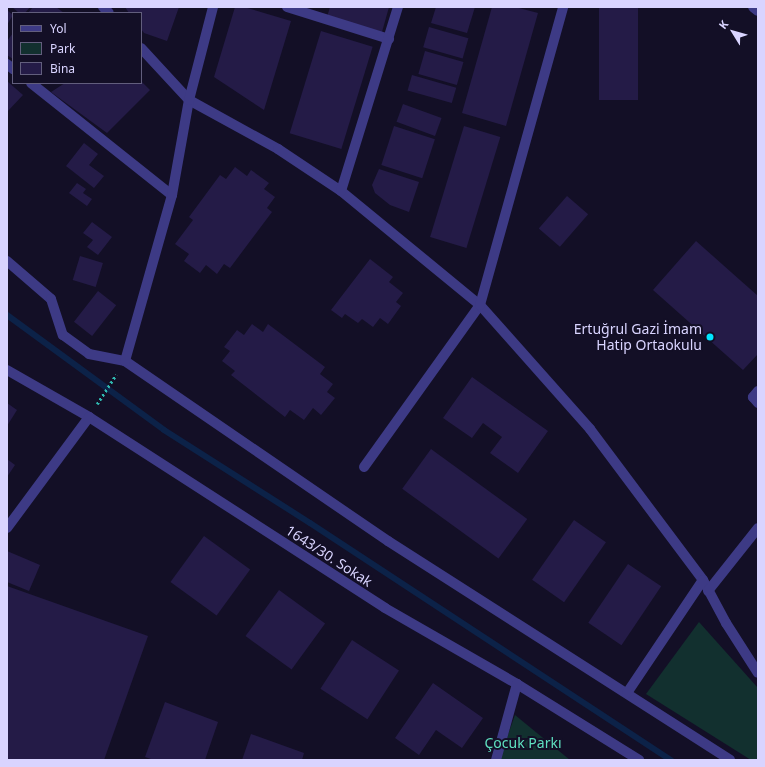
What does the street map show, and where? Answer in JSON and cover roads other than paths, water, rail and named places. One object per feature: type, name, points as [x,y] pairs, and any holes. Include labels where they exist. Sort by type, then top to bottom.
[{"type":"street","points":[[123,365],[172,195],[189,100],[213,7]]},
{"type":"street","points":[[287,7],[389,39]]},
{"type":"street","points":[[341,191],[398,7]]},
{"type":"street","points":[[364,467],[480,305],[563,7]]},
{"type":"street","points":[[753,7],[758,11]]},
{"type":"street","points":[[142,49],[189,100],[278,148],[341,191],[480,305],[590,429],[703,580],[708,591],[758,673]]},
{"type":"street","points":[[32,84],[172,195]]},
{"type":"street","points":[[7,261],[51,298],[63,335],[89,354],[123,365],[388,541],[730,760]]},
{"type":"street","name":"1643/30. Sokak","points":[[7,370],[89,417],[384,608],[517,684],[639,760]]},
{"type":"street","points":[[758,391],[753,397],[758,403]]},
{"type":"street","points":[[7,528],[89,417]]},
{"type":"street","points":[[708,591],[758,528]]},
{"type":"street","points":[[627,693],[703,580]]},
{"type":"street","points":[[496,760],[517,684]]},
{"type":"waterway","points":[[7,315],[164,430],[310,523],[671,760]]},
{"type":"place","name":"Ertuğrul Gazi İmam Hatip Ortaokulu","points":[[710,337]]},
{"type":"park label","name":"Çocuk Parkı","points":[[523,743]]}]
